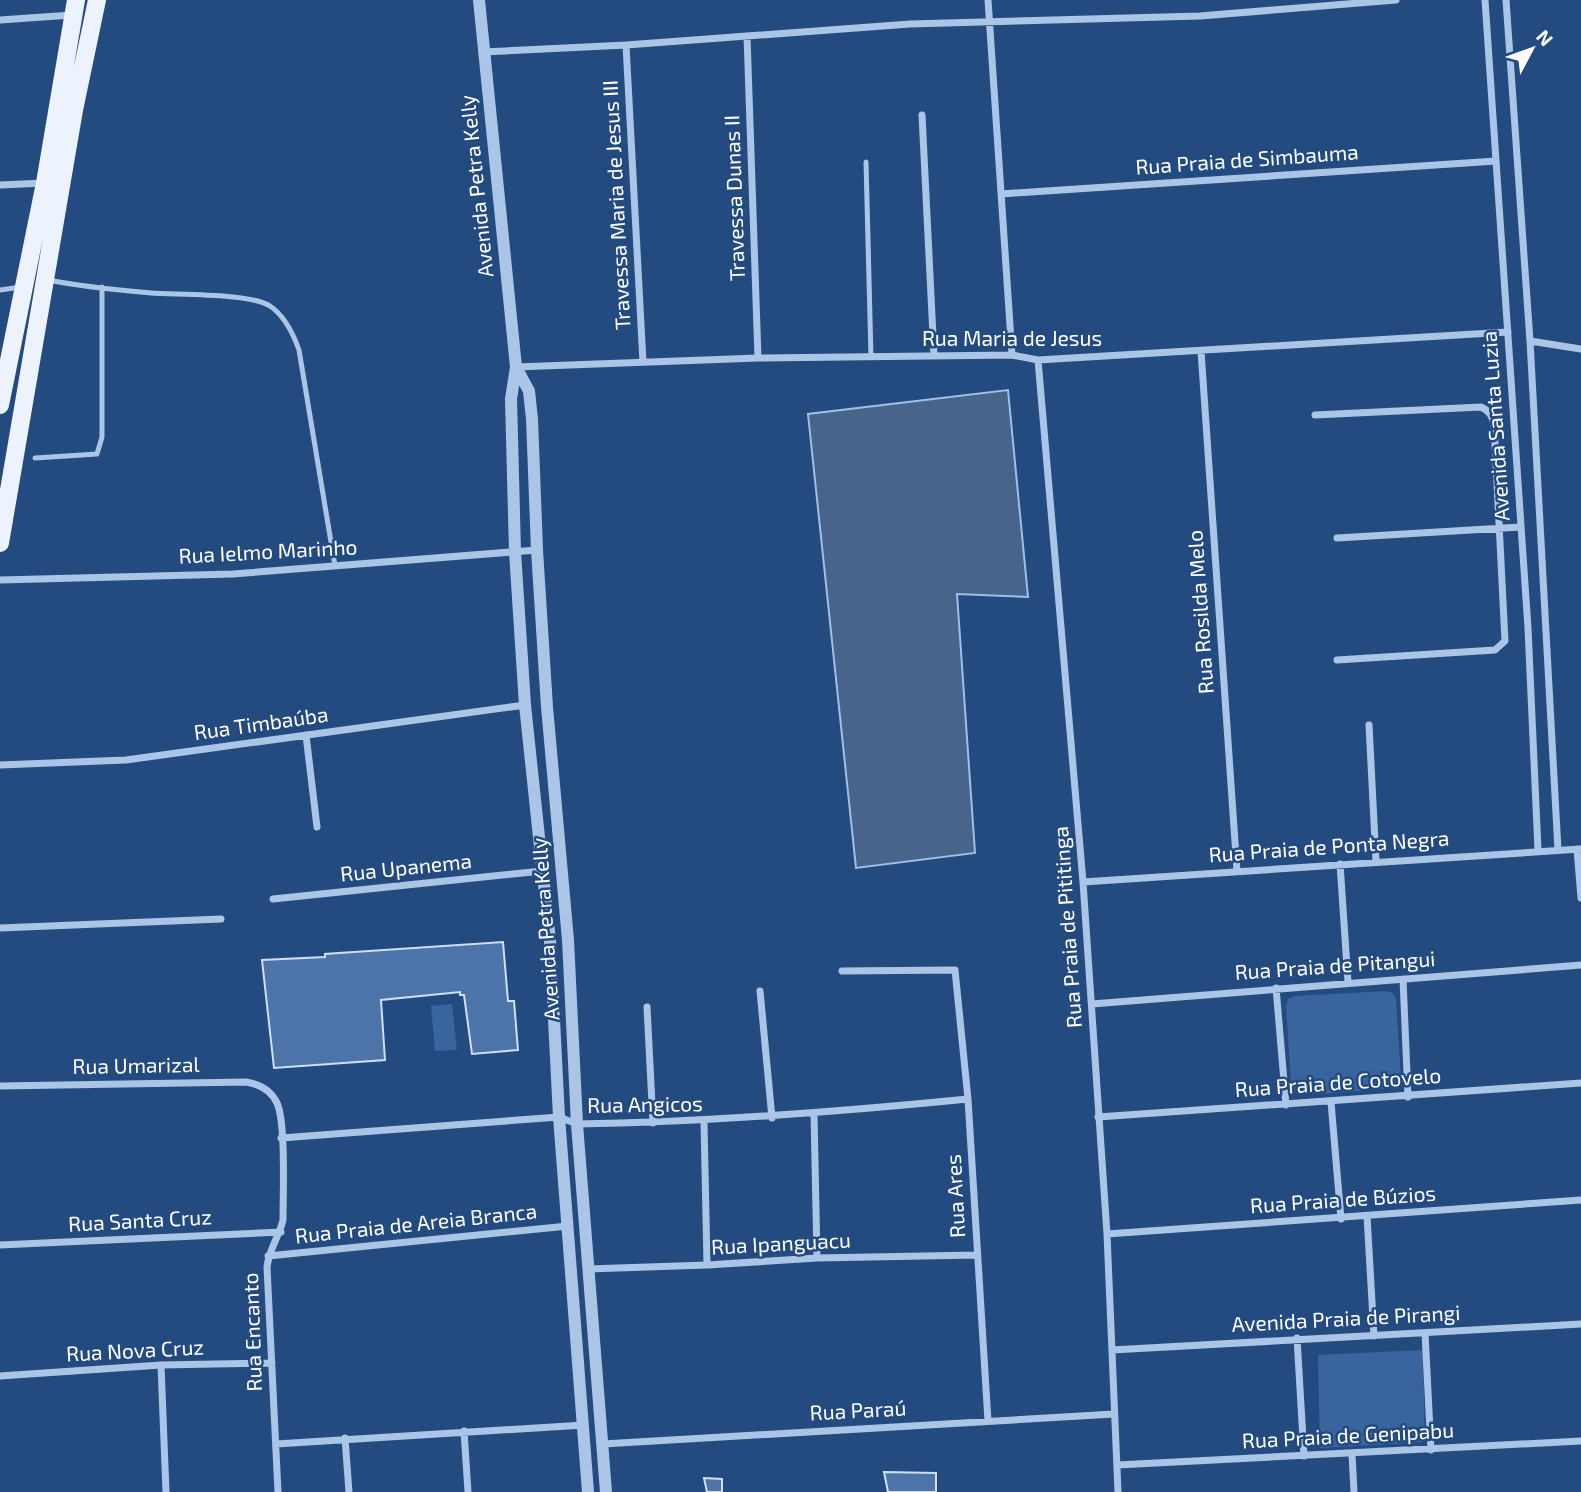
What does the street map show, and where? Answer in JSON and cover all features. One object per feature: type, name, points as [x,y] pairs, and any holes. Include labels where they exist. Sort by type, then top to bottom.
[{"type":"main road","points":[[0,542],[74,110],[97,0]]},
{"type":"main road","points":[[0,405],[6,349],[26,281],[74,7]]},
{"type":"main road","points":[[26,281],[47,280]]},
{"type":"street","name":"Avenida Petra Kelly","points":[[479,0],[482,52],[516,367],[511,399],[515,552],[525,705],[550,941],[559,1117],[588,1492]]},
{"type":"street","points":[[988,0],[1012,355]]},
{"type":"street","points":[[482,52],[626,45],[857,27],[1200,16],[1395,0]]},
{"type":"street","name":"Avenida Santa Luzia","points":[[1485,0],[1528,628],[1538,850]]},
{"type":"street","name":"Avenida Santa Luzia","points":[[1506,0],[1530,341],[1558,850]]},
{"type":"street","points":[[0,20],[74,7]]},
{"type":"street","name":"Travessa Dunas II","points":[[747,36],[758,358]]},
{"type":"street","name":"Travessa Maria de Jesus III","points":[[626,45],[643,362]]},
{"type":"street","points":[[922,115],[934,356]]},
{"type":"street","name":"Rua Praia de Simbauma","points":[[1001,194],[1496,161]]},
{"type":"street","points":[[0,185],[45,183]]},
{"type":"street","name":"Rua Maria de Jesus","points":[[516,367],[758,358],[1012,355],[1038,360],[1508,332]]},
{"type":"street","points":[[1530,341],[1581,349]]},
{"type":"street","name":"Rua Rosilda Melo","points":[[1201,351],[1237,871]]},
{"type":"street","name":"Rua Praia de Pititinga","points":[[1038,360],[1092,1004],[1107,1234],[1118,1492]]},
{"type":"street","name":"Avenida Petra Kelly","points":[[516,367],[529,391],[547,707],[568,940],[577,1124],[606,1492]]},
{"type":"street","points":[[1315,415],[1480,407],[1492,416],[1494,424],[1506,635],[1501,646],[1495,650],[1338,660]]},
{"type":"street","points":[[1337,538],[1521,527]]},
{"type":"street","name":"Rua Ielmo Marinho","points":[[0,580],[233,575],[537,550]]},
{"type":"street","name":"Rua Timbaúba","points":[[0,765],[126,760],[525,705]]},
{"type":"street","points":[[1369,725],[1376,861]]},
{"type":"street","points":[[306,735],[317,827]]},
{"type":"street","points":[[1579,849],[1581,898]]},
{"type":"street","name":"Rua Praia de Ponta Negra","points":[[1083,882],[1579,849]]},
{"type":"street","points":[[1340,864],[1348,982]]},
{"type":"street","name":"Rua Upanema","points":[[273,899],[542,871]]},
{"type":"street","points":[[0,928],[221,919]]},
{"type":"street","name":"Rua Praia de Pitangui","points":[[1092,1004],[1581,965]]},
{"type":"street","name":"Rua Ares","points":[[842,971],[955,970],[968,1099],[988,1421]]},
{"type":"street","points":[[1403,979],[1408,1097]]},
{"type":"street","points":[[1276,988],[1286,1105]]},
{"type":"street","points":[[760,990],[772,1118]]},
{"type":"street","points":[[647,1006],[653,1123]]},
{"type":"street","name":"Rua Umarizal","points":[[0,1086],[246,1082],[258,1084],[269,1092]]},
{"type":"street","name":"Rua Praia de Cotovelo","points":[[1098,1117],[1581,1083]]},
{"type":"street","name":"Rua Encanto","points":[[269,1092],[276,1102],[281,1138],[284,1220],[281,1232],[268,1256],[278,1492]]},
{"type":"street","name":"Rua Angicos","points":[[281,1138],[559,1117],[577,1124],[704,1122],[968,1099]]},
{"type":"street","points":[[1331,1102],[1341,1219]]},
{"type":"street","points":[[814,1114],[817,1258]]},
{"type":"street","points":[[704,1122],[708,1265]]},
{"type":"street","name":"Rua Praia de Búzios","points":[[1107,1234],[1581,1200]]},
{"type":"street","points":[[1367,1216],[1374,1336]]},
{"type":"street","name":"Rua Praia de Areia Branca","points":[[268,1256],[568,1226]]},
{"type":"street","name":"Rua Santa Cruz","points":[[0,1245],[281,1232]]},
{"type":"street","name":"Rua Ipanguacu","points":[[588,1269],[817,1258],[977,1255]]},
{"type":"street","name":"Avenida Praia de Pirangi","points":[[1112,1350],[1581,1324]]},
{"type":"street","points":[[1425,1333],[1431,1450]]},
{"type":"street","points":[[1297,1338],[1304,1456]]},
{"type":"street","name":"Rua Nova Cruz","points":[[0,1376],[161,1365],[272,1363]]},
{"type":"street","points":[[161,1365],[166,1492]]},
{"type":"street","name":"Rua Paraú","points":[[603,1444],[1114,1414]]},
{"type":"street","points":[[276,1444],[584,1425]]},
{"type":"street","points":[[464,1432],[468,1492]]},
{"type":"street","points":[[345,1438],[349,1492]]},
{"type":"street","name":"Rua Praia de Genipabu","points":[[1117,1465],[1581,1441]]},
{"type":"street","points":[[1352,1454],[1354,1492]]},
{"type":"lane","points":[[866,162],[871,357]]},
{"type":"lane","points":[[47,280],[150,293],[250,299],[268,304],[282,317],[293,332],[299,350],[335,566]]},
{"type":"lane","points":[[0,290],[26,281]]},
{"type":"lane","points":[[35,458],[97,454],[100,449],[102,288]]},
{"type":"shaded area","points":[[1008,390],[1028,597],[957,594],[975,853],[856,868],[808,414]]},
{"type":"shaded area","points":[[1386,991],[1393,993],[1396,999],[1401,1078],[1399,1085],[1393,1088],[1327,1093],[1294,1091],[1291,1085],[1286,1006],[1288,999],[1295,996]]},
{"type":"shaded area","points":[[452,1004],[457,1050],[435,1051],[431,1006]]},
{"type":"shaded area","points":[[1423,1350],[1425,1442],[1320,1448],[1318,1355]]},
{"type":"building","points":[[503,942],[508,1001],[514,1001],[518,1050],[472,1054],[464,995],[460,995],[460,992],[381,1000],[385,1060],[274,1068],[262,960]]},
{"type":"building","points":[[884,1472],[936,1473],[936,1492],[888,1492]]},
{"type":"building","points":[[704,1478],[722,1479],[722,1492],[707,1492]]}]
